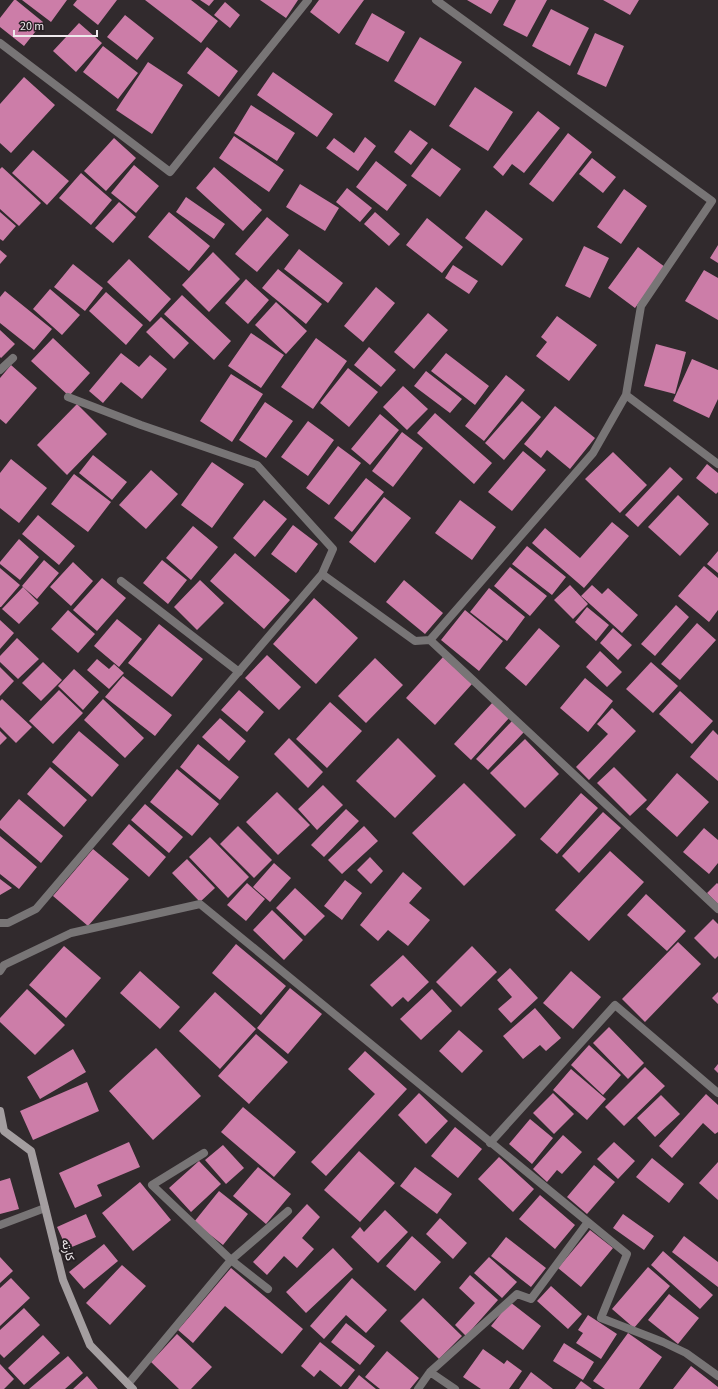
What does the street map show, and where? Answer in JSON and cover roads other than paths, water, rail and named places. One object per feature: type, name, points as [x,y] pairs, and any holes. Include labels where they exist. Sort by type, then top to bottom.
[{"type":"street","points":[[0,43],[170,172],[308,0]]},
{"type":"street","points":[[322,574],[415,641],[430,640],[593,453],[626,395],[641,306],[712,201],[436,0]]},
{"type":"street","points":[[0,370],[13,358]]},
{"type":"street","points":[[626,395],[718,464]]},
{"type":"street","points":[[0,923],[8,923],[36,909],[322,574],[333,549],[258,465],[141,425],[68,397]]},
{"type":"street","points":[[121,581],[239,672]]},
{"type":"street","points":[[430,640],[718,910]]},
{"type":"street","points":[[0,971],[4,965],[71,933],[200,904],[627,1254],[601,1318],[663,1342],[686,1353],[718,1376]]},
{"type":"street","points":[[490,1143],[615,1005],[718,1094]]},
{"type":"street","name":"کارته","points":[[0,1111],[4,1131],[31,1151],[63,1280],[90,1345],[131,1386]]},
{"type":"street","points":[[204,1153],[152,1185],[231,1260],[268,1289]]},
{"type":"street","points":[[0,1225],[45,1208]]},
{"type":"street","points":[[131,1386],[231,1260],[288,1211]]},
{"type":"street","points":[[418,1389],[430,1372],[517,1294],[531,1299],[588,1222]]},
{"type":"street","points":[[430,1372],[455,1389]]}]
